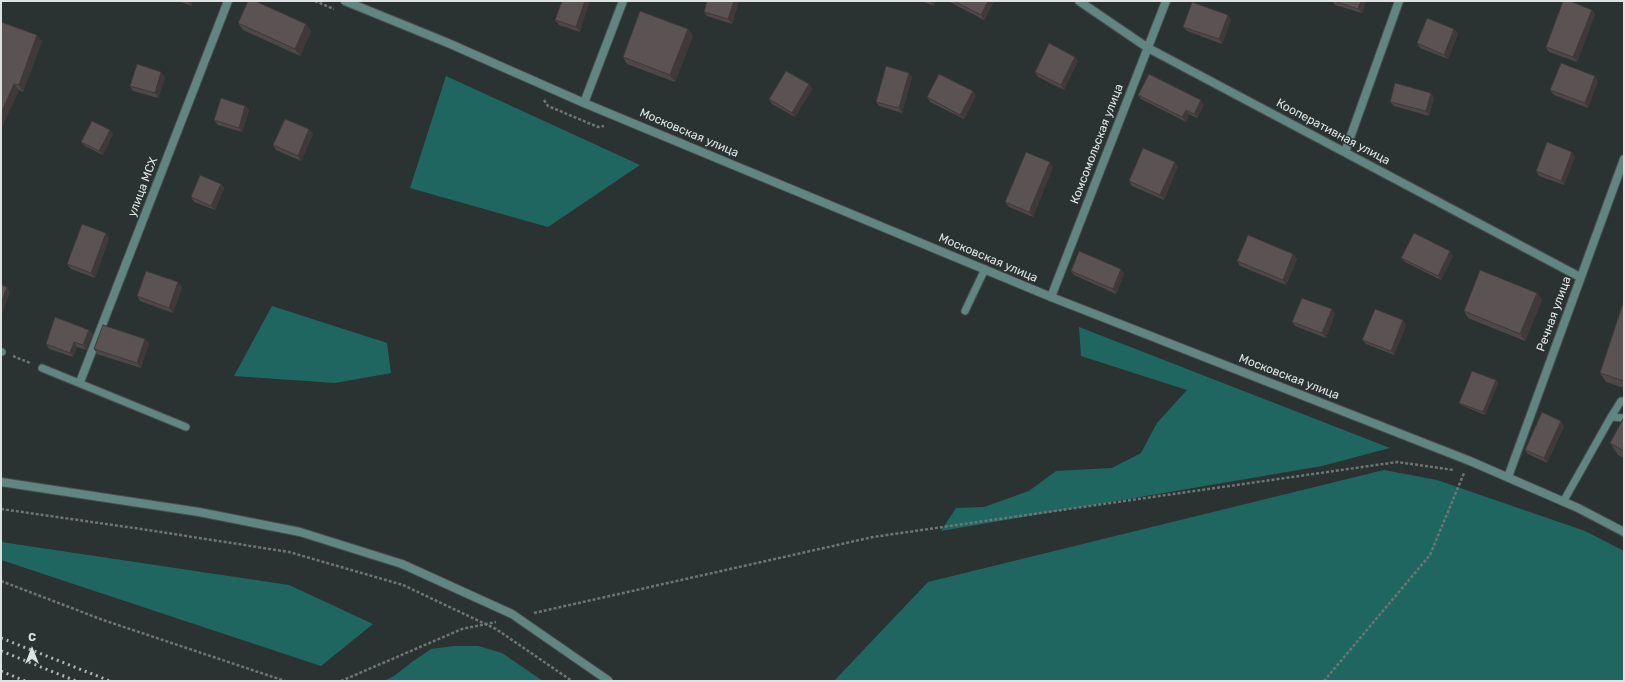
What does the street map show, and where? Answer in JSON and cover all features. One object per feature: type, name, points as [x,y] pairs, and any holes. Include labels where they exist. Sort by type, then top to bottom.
[{"type":"street","name":"улица МСХ","points":[[80,382],[228,1]]},
{"type":"street","name":"Московская улица","points":[[345,1],[448,43],[584,103],[1051,297],[1451,453],[1564,502],[1624,532]]},
{"type":"street","points":[[584,103],[623,1]]},
{"type":"street","name":"Кооперативная улица","points":[[1079,1],[1148,48],[1580,277]]},
{"type":"street","name":"Комсомольская улица","points":[[1051,297],[1166,1]]},
{"type":"street","points":[[1345,152],[1398,1]]},
{"type":"street","name":"Речная улица","points":[[1508,477],[1624,159]]},
{"type":"street","points":[[1,482],[199,512],[300,532],[402,564],[512,614],[609,681]]},
{"type":"lane","points":[[965,311],[985,269]]},
{"type":"lane","points":[[42,368],[80,382],[186,426]]},
{"type":"lane","points":[[1564,502],[1611,417],[1621,401],[1624,401]]},
{"type":"lane","points":[[1611,417],[1624,418]]},
{"type":"path","points":[[2,352],[42,368]]},
{"type":"path","points":[[532,613],[873,537],[1397,462],[1464,472],[1430,555],[1324,681]]},
{"type":"path","points":[[1,509],[289,552],[403,585],[496,629],[572,681]]},
{"type":"path","points":[[1,581],[103,620],[285,681]]},
{"type":"path","points":[[341,681],[462,629],[501,620]]},
{"type":"shaded area","points":[[446,76],[640,165],[548,227],[410,188]]},
{"type":"shaded area","points":[[272,306],[387,343],[391,373],[335,383],[234,376]]},
{"type":"shaded area","points":[[1079,327],[1390,448],[1322,466],[941,531],[956,508],[984,507],[1029,491],[1056,471],[1112,468],[1141,453],[1157,423],[1187,390],[1081,356]]},
{"type":"shaded area","points":[[1384,470],[1437,480],[1585,531],[1624,551],[1624,681],[834,681],[928,582]]},
{"type":"shaded area","points":[[1,542],[289,585],[373,624],[321,666],[1,560]]},
{"type":"shaded area","points":[[454,646],[478,646],[502,653],[543,681],[384,681],[394,676],[431,649]]},
{"type":"building","points":[[248,1],[255,1],[306,24],[295,49],[238,23]]},
{"type":"building","points":[[562,1],[585,1],[576,27],[555,20]]},
{"type":"building","points":[[707,1],[734,1],[728,19],[704,12]]},
{"type":"building","points":[[954,1],[988,1],[981,15]]},
{"type":"building","points":[[1334,1],[1361,1],[1358,9]]},
{"type":"building","points":[[1563,1],[1570,1],[1592,10],[1573,57],[1546,47]]},
{"type":"building","points":[[1192,2],[1228,15],[1219,39],[1183,27]]},
{"type":"building","points":[[640,11],[688,29],[670,75],[623,57]]},
{"type":"building","points":[[1427,18],[1454,29],[1444,55],[1417,43]]},
{"type":"building","points":[[1,22],[37,35],[19,85],[14,84],[1,113]]},
{"type":"building","points":[[1049,43],[1075,57],[1061,85],[1035,72]]},
{"type":"building","points":[[1561,63],[1595,76],[1585,103],[1550,90]]},
{"type":"building","points":[[137,64],[161,72],[155,93],[130,86]]},
{"type":"building","points":[[886,66],[909,73],[899,108],[876,102]]},
{"type":"building","points":[[786,71],[809,84],[792,113],[769,99]]},
{"type":"building","points":[[939,74],[973,91],[960,115],[927,97]]},
{"type":"building","points":[[1149,74],[1201,100],[1194,114],[1186,110],[1182,117],[1138,95]]},
{"type":"building","points":[[1395,83],[1431,93],[1426,111],[1390,102]]},
{"type":"building","points":[[221,98],[245,106],[239,128],[214,120]]},
{"type":"building","points":[[285,119],[309,129],[298,156],[273,145]]},
{"type":"building","points":[[92,121],[110,130],[99,151],[81,142]]},
{"type":"building","points":[[1547,142],[1572,152],[1561,181],[1536,171]]},
{"type":"building","points":[[1143,148],[1175,162],[1160,195],[1129,181]]},
{"type":"building","points":[[1026,152],[1050,162],[1029,212],[1005,202]]},
{"type":"building","points":[[200,175],[221,184],[211,206],[191,197]]},
{"type":"building","points":[[82,224],[106,233],[91,273],[67,264]]},
{"type":"building","points":[[1414,233],[1450,251],[1438,276],[1401,258]]},
{"type":"building","points":[[1248,235],[1293,254],[1283,280],[1237,261]]},
{"type":"building","points":[[1079,251],[1121,269],[1113,289],[1071,271]]},
{"type":"building","points":[[1480,270],[1537,293],[1520,334],[1464,311]]},
{"type":"building","points":[[146,271],[178,282],[169,308],[137,296]]},
{"type":"building","points":[[1,285],[7,287],[1,303]]},
{"type":"building","points":[[1302,298],[1332,309],[1322,333],[1292,322]]},
{"type":"building","points":[[1624,300],[1624,381],[1600,373]]},
{"type":"building","points":[[1375,309],[1403,320],[1391,351],[1362,340]]},
{"type":"building","points":[[55,317],[89,330],[83,345],[74,342],[70,353],[46,344]]},
{"type":"building","points":[[103,325],[145,339],[137,363],[94,349]]},
{"type":"building","points":[[1472,371],[1496,380],[1483,412],[1459,403]]},
{"type":"building","points":[[1542,412],[1561,421],[1544,458],[1525,450]]},
{"type":"building","points":[[1624,417],[1624,451],[1610,443]]},
{"type":"railway","points":[[1,638],[110,681]]},
{"type":"railway","points":[[1,651],[76,681]]},
{"type":"railway","points":[[1,671],[25,681]]}]
